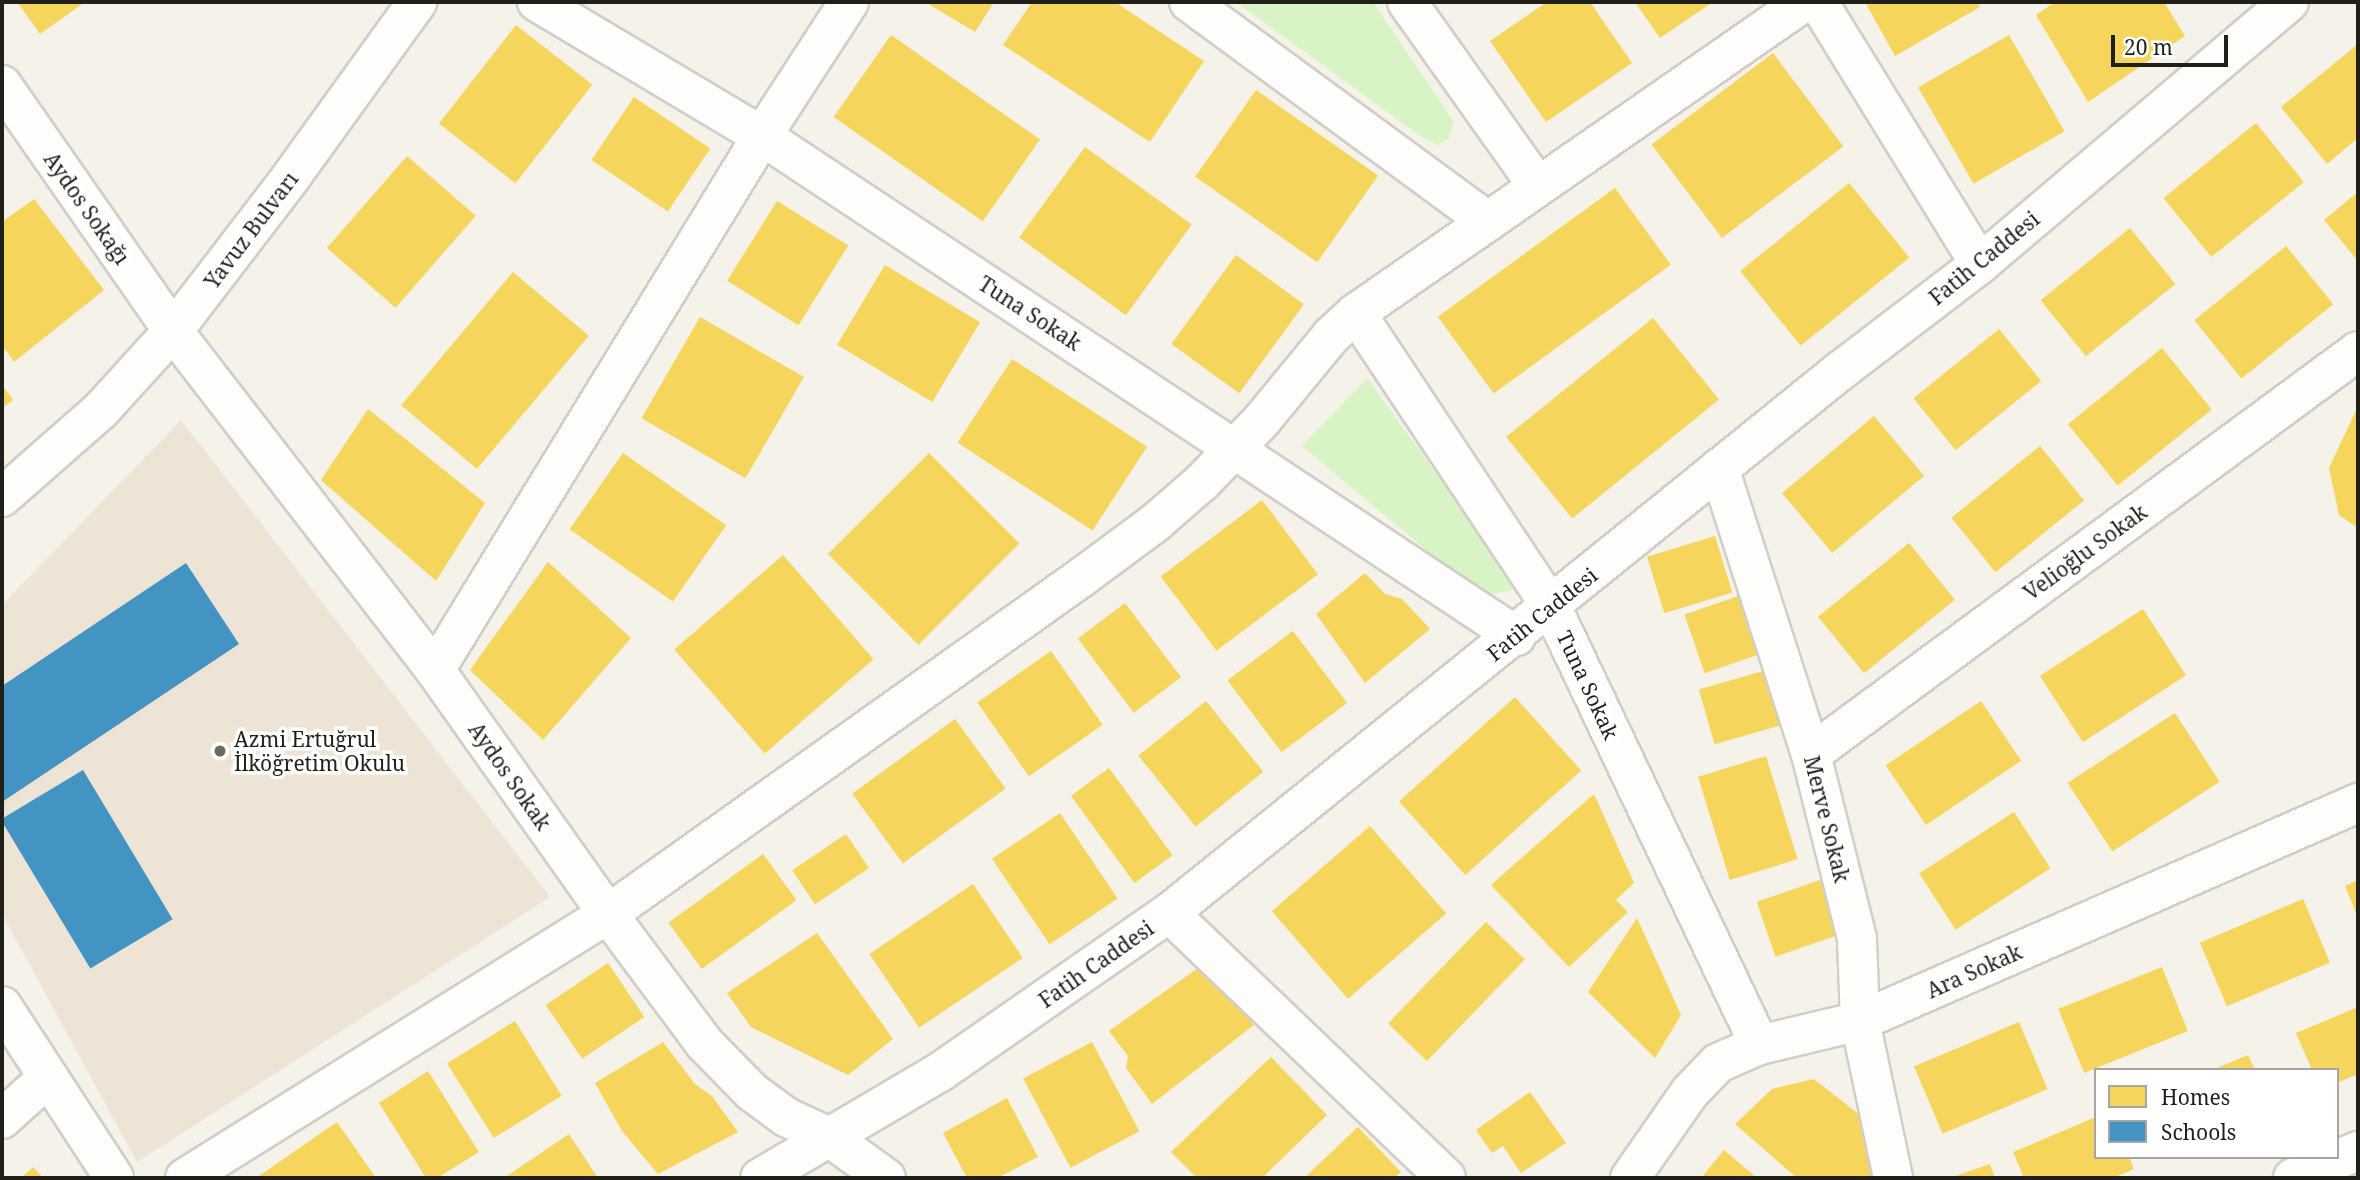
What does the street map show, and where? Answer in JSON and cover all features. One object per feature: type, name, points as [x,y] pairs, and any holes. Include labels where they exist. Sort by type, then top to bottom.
[{"type":"street","name":"Yavuz Bulvarı","points":[[2,528],[67,443],[173,331],[290,177],[417,2]]},
{"type":"street","name":"Tuna Sokak","points":[[537,2],[762,136],[1516,636]]},
{"type":"street","points":[[435,670],[762,136],[849,2]]},
{"type":"street","points":[[1189,2],[1488,222]]},
{"type":"street","points":[[1408,2],[1538,186]]},
{"type":"street","points":[[185,1178],[608,915],[1156,522],[1236,448],[1331,336],[1356,313],[1804,2]]},
{"type":"street","points":[[1818,2],[1980,264]]},
{"type":"street","name":"Fatih Caddesi","points":[[760,1178],[940,1072],[1168,913],[1516,636],[1719,468],[1980,264],[2289,2]]},
{"type":"street","name":"Aydos Sokağı","points":[[2,85],[173,331]]},
{"type":"street","name":"Tuna Sokak","points":[[1356,313],[1551,606],[1759,1045]]},
{"type":"street","name":"Aydos Sokak","points":[[173,331],[435,670],[608,915],[704,1043],[752,1092],[786,1117],[829,1136],[886,1178]]},
{"type":"street","name":"Velioğlu Sokak","points":[[1811,754],[2358,351]]},
{"type":"street","name":"Yavuz Bulvarı","points":[[2,497],[67,443]]},
{"type":"street","name":"Merve Sokak","points":[[1719,468],[1811,754],[1857,939],[1860,1021],[1893,1178]]},
{"type":"street","name":"Ara Sokak","points":[[1630,1178],[1690,1092],[1718,1063],[1759,1045],[1860,1021],[2358,803]]},
{"type":"street","points":[[1168,913],[1446,1178]]},
{"type":"street","points":[[3,1010],[114,1178]]},
{"type":"street","points":[[2,1119],[47,1078]]},
{"type":"street","points":[[2339,1159],[2358,1151]]},
{"type":"street","points":[[2293,1178],[2339,1159]]},
{"type":"shaded area","name":"Azmi Ertuğrul İlköğretim Okulu","points":[[181,420],[550,897],[137,1162],[2,914],[2,605]]},
{"type":"green space","points":[[1236,2],[1373,2],[1454,122],[1449,138],[1438,145],[1420,136]]},
{"type":"green space","points":[[1367,378],[1512,578],[1512,590],[1490,594],[1475,591],[1302,446]]},
{"type":"building: Homes","points":[[17,2],[85,2],[40,34]]},
{"type":"building: Homes","points":[[925,2],[994,2],[975,32]]},
{"type":"building: Homes","points":[[1032,2],[1115,2],[1204,61],[1150,142],[1003,45]]},
{"type":"building: Homes","points":[[1547,2],[1590,2],[1632,63],[1546,122],[1490,41]]},
{"type":"building: Homes","points":[[1635,2],[1713,2],[1660,38]]},
{"type":"building: Homes","points":[[1865,2],[1977,2],[1980,7],[1895,56]]},
{"type":"building: Homes","points":[[2055,2],[2164,2],[2185,36],[2088,102],[2036,15]]},
{"type":"building: Homes","points":[[516,25],[592,85],[515,183],[439,124]]},
{"type":"building: Homes","points":[[891,35],[1040,139],[983,221],[834,117]]},
{"type":"building: Homes","points":[[2009,35],[2064,131],[1974,184],[1918,88]]},
{"type":"building: Homes","points":[[2358,44],[2358,138],[2327,164],[2281,107]]},
{"type":"building: Homes","points":[[1773,53],[1843,146],[1722,238],[1652,144]]},
{"type":"building: Homes","points":[[1256,90],[1378,175],[1317,262],[1195,177]]},
{"type":"building: Homes","points":[[634,97],[710,148],[668,211],[592,160]]},
{"type":"building: Homes","points":[[2256,123],[2304,182],[2211,257],[2164,198]]},
{"type":"building: Homes","points":[[1085,147],[1192,225],[1126,315],[1019,238]]},
{"type":"building: Homes","points":[[407,156],[476,216],[396,308],[327,248]]},
{"type":"building: Homes","points":[[1849,183],[1909,258],[1801,346],[1740,271]]},
{"type":"building: Homes","points":[[1615,188],[1671,265],[1494,394],[1438,317]]},
{"type":"building: Homes","points":[[2358,192],[2358,261],[2324,220]]},
{"type":"building: Homes","points":[[34,199],[104,290],[14,362],[2,345],[2,222]]},
{"type":"building: Homes","points":[[777,201],[848,246],[798,325],[727,281]]},
{"type":"building: Homes","points":[[2130,228],[2175,284],[2086,356],[2041,300]]},
{"type":"building: Homes","points":[[2286,246],[2333,304],[2241,379],[2194,320]]},
{"type":"building: Homes","points":[[1236,255],[1304,304],[1239,393],[1171,344]]},
{"type":"building: Homes","points":[[885,265],[980,322],[932,402],[837,345]]},
{"type":"building: Homes","points":[[513,272],[589,336],[477,469],[401,405]]},
{"type":"building: Homes","points":[[700,317],[804,377],[745,478],[642,418]]},
{"type":"building: Homes","points":[[1653,318],[1719,400],[1572,519],[1506,437]]},
{"type":"building: Homes","points":[[1999,329],[2041,381],[1956,450],[1914,398]]},
{"type":"building: Homes","points":[[2162,348],[2212,409],[2118,486],[2068,424]]},
{"type":"building: Homes","points":[[1012,359],[1147,447],[1093,531],[958,443]]},
{"type":"building: Homes","points":[[2,385],[13,400],[2,408]]},
{"type":"building: Homes","points":[[2358,406],[2358,528],[2339,515],[2329,468]]},
{"type":"building: Homes","points":[[368,409],[485,503],[436,581],[321,480]]},
{"type":"building: Homes","points":[[1874,416],[1924,476],[1832,553],[1782,493]]},
{"type":"building: Homes","points":[[2040,446],[2084,500],[1995,572],[1951,518]]},
{"type":"building: Homes","points":[[623,453],[726,525],[673,601],[570,529]]},
{"type":"building: Homes","points":[[929,453],[1020,544],[918,645],[828,554]]},
{"type":"building: Homes","points":[[1262,500],[1318,574],[1217,651],[1161,576]]},
{"type":"building: Homes","points":[[1715,536],[1732,592],[1664,613],[1647,557]]},
{"type":"building: Homes","points":[[1909,543],[1955,600],[1864,673],[1818,617]]},
{"type":"building: Homes","points":[[783,555],[874,659],[765,754],[674,649]]},
{"type":"building: Homes","points":[[548,562],[631,638],[543,740],[470,670]]},
{"type":"building: Homes","points":[[1365,573],[1385,594],[1402,599],[1430,629],[1365,683],[1316,614]]},
{"type":"building: Homes","points":[[1744,594],[1764,653],[1705,673],[1684,615]]},
{"type":"building: Homes","points":[[1125,603],[1181,677],[1134,713],[1078,639]]},
{"type":"building: Homes","points":[[2143,609],[2186,675],[2083,742],[2040,676]]},
{"type":"building: Homes","points":[[1293,631],[1347,703],[1282,752],[1228,680]]},
{"type":"building: Homes","points":[[1051,651],[1103,725],[1029,776],[977,703]]},
{"type":"building: Homes","points":[[1770,669],[1786,724],[1715,744],[1699,689]]},
{"type":"building: Homes","points":[[1515,697],[1581,771],[1465,875],[1399,801]]},
{"type":"building: Homes","points":[[1206,701],[1263,772],[1196,826],[1138,756]]},
{"type":"building: Homes","points":[[1981,701],[2021,761],[1926,825],[1886,765]]},
{"type":"building: Homes","points":[[2175,713],[2220,782],[2112,851],[2068,783]]},
{"type":"building: Homes","points":[[955,719],[1006,789],[903,863],[852,794]]},
{"type":"building: Homes","points":[[1766,756],[1798,859],[1730,880],[1698,777]]},
{"type":"building: Homes","points":[[1109,768],[1172,855],[1134,883],[1071,796]]},
{"type":"building: Homes","points":[[1594,794],[1634,883],[1616,900],[1628,912],[1569,967],[1491,885]]},
{"type":"building: Homes","points":[[2014,812],[2050,868],[1956,930],[1919,874]]},
{"type":"building: Homes","points":[[1060,813],[1118,898],[1050,944],[992,859]]},
{"type":"building: Homes","points":[[1370,826],[1446,914],[1348,999],[1272,911]]},
{"type":"building: Homes","points":[[846,834],[869,868],[815,904],[792,870]]},
{"type":"building: Homes","points":[[763,854],[797,900],[702,969],[668,923]]},
{"type":"building: Homes","points":[[1820,880],[1839,935],[1776,957],[1757,902]]},
{"type":"building: Homes","points":[[2358,880],[2358,918],[2345,886]]},
{"type":"building: Homes","points":[[973,884],[1023,958],[919,1028],[869,954]]},
{"type":"building: Homes","points":[[2303,899],[2330,963],[2227,1006],[2200,943]]},
{"type":"building: Homes","points":[[1637,918],[1681,1015],[1655,1058],[1588,992]]},
{"type":"building: Homes","points":[[1486,922],[1525,960],[1427,1061],[1388,1023]]},
{"type":"building: Homes","points":[[817,933],[893,1039],[848,1075],[751,1027],[727,993]]},
{"type":"building: Homes","points":[[608,963],[644,1017],[582,1059],[546,1005]]},
{"type":"building: Homes","points":[[2162,967],[2188,1031],[2084,1073],[2058,1009]]},
{"type":"building: Homes","points":[[1198,968],[1217,989],[1226,993],[1254,1025],[1152,1104],[1126,1068],[1128,1056],[1109,1031]]},
{"type":"building: Homes","points":[[2358,1007],[2358,1074],[2339,1082],[2339,1068],[2311,1068],[2296,1033]]},
{"type":"building: Homes","points":[[515,1021],[562,1096],[494,1138],[447,1063]]},
{"type":"building: Homes","points":[[2019,1022],[2048,1089],[1943,1134],[1914,1067]]},
{"type":"building: Homes","points":[[663,1042],[695,1084],[712,1096],[738,1132],[658,1174],[622,1131],[595,1083]]},
{"type":"building: Homes","points":[[1092,1042],[1139,1131],[1071,1168],[1023,1079]]},
{"type":"building: Homes","points":[[2248,1055],[2254,1068],[2217,1068]]},
{"type":"building: Homes","points":[[1271,1057],[1327,1115],[1262,1178],[1197,1178],[1171,1152]]},
{"type":"building: Homes","points":[[428,1071],[479,1152],[437,1178],[426,1178],[379,1103]]},
{"type":"building: Homes","points":[[1814,1079],[1871,1124],[1877,1178],[1797,1178],[1735,1124],[1772,1089]]},
{"type":"building: Homes","points":[[1530,1092],[1566,1143],[1521,1173],[1503,1146],[1492,1153],[1476,1130]]},
{"type":"building: Homes","points":[[1007,1098],[1038,1157],[997,1178],[967,1178],[943,1133]]},
{"type":"building: Homes","points":[[2094,1118],[2094,1159],[2130,1159],[2134,1169],[2113,1178],[2024,1178],[2013,1152]]},
{"type":"building: Homes","points":[[337,1122],[376,1178],[256,1178]]},
{"type":"building: Homes","points":[[1358,1127],[1401,1172],[1394,1178],[1304,1178]]},
{"type":"building: Homes","points":[[569,1134],[598,1178],[504,1178]]},
{"type":"building: Homes","points":[[1724,1150],[1757,1178],[1701,1178]]},
{"type":"building: Homes","points":[[1990,1164],[1995,1178],[1950,1178]]},
{"type":"building: Homes","points":[[33,1167],[43,1178],[21,1178]]},
{"type":"building: Schools","points":[[186,563],[239,644],[2,802],[2,686]]},
{"type":"building: Schools","points":[[83,770],[173,919],[90,969],[2,822],[2,819]]},
{"type":"place","name":"Azmi Ertuğrul İlköğretim Okulu","points":[[220,751]]}]
